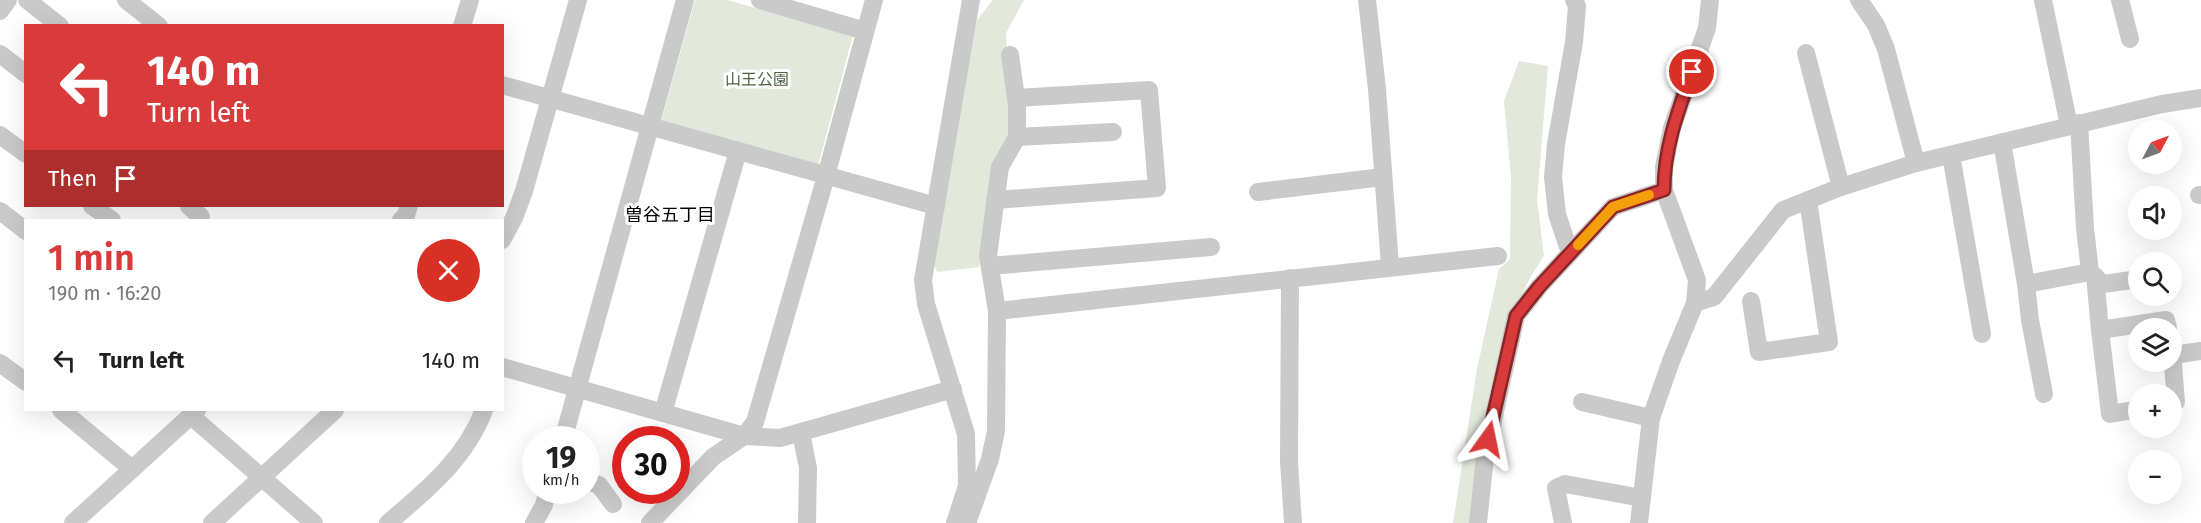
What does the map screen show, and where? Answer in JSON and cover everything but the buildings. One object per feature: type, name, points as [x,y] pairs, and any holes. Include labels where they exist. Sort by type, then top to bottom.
[{"type":"street","points":[[0,10],[8,0]]},
{"type":"street","points":[[27,0],[57,24]]},
{"type":"street","points":[[126,0],[156,24]]},
{"type":"street","points":[[463,24],[470,0]]},
{"type":"street","points":[[504,236],[524,191],[578,0]]},
{"type":"street","points":[[567,426],[685,0]]},
{"type":"street","points":[[760,0],[781,3],[865,31]]},
{"type":"street","points":[[650,523],[713,457],[744,436],[755,422],[874,0]]},
{"type":"street","points":[[955,523],[967,486],[966,434],[926,304],[923,280],[971,0]]},
{"type":"street","points":[[1366,0],[1377,89],[1390,267]]},
{"type":"street","points":[[1570,253],[1557,214],[1552,177],[1574,42],[1577,6],[1574,0]]},
{"type":"street","points":[[1639,523],[1651,418],[1695,303],[1697,280],[1664,190],[1664,166],[1672,128],[1707,28],[1710,0]]},
{"type":"street","points":[[1859,0],[1876,25],[1886,49],[1916,163]]},
{"type":"street","points":[[2043,0],[2074,124],[2085,228],[2093,274],[2110,414],[2128,411]]},
{"type":"street","points":[[2120,0],[2130,39]]},
{"type":"street","points":[[1806,53],[1841,187]]},
{"type":"street","points":[[0,54],[24,72]]},
{"type":"street","points":[[967,523],[990,459],[996,431],[997,310],[988,256],[1000,167],[1017,137],[1016,98],[1010,55]]},
{"type":"street","points":[[504,86],[936,206]]},
{"type":"street","points":[[996,200],[1157,188],[1149,90],[1016,98]]},
{"type":"street","points":[[1695,303],[1714,297],[1783,210],[1841,187],[1916,163],[2074,124],[2162,104],[2201,98]]},
{"type":"street","points":[[1017,137],[1113,132]]},
{"type":"street","points":[[0,135],[24,153]]},
{"type":"street","points":[[2002,142],[2044,394]]},
{"type":"street","points":[[663,413],[738,152]]},
{"type":"street","points":[[1951,154],[1982,334]]},
{"type":"street","points":[[1258,192],[1383,177]]},
{"type":"street","points":[[1478,523],[1486,448],[1516,316],[1613,207],[1664,190]]},
{"type":"street","points":[[1751,301],[1759,352],[1829,342],[1808,200]]},
{"type":"street","points":[[93,207],[111,219]]},
{"type":"street","points":[[190,207],[201,217],[199,219]]},
{"type":"street","points":[[0,211],[24,229]]},
{"type":"street","points":[[990,266],[1211,247]]},
{"type":"street","points":[[997,310],[1498,256]]},
{"type":"street","points":[[2093,274],[2103,284],[2128,281]]},
{"type":"street","points":[[2026,284],[2093,274]]},
{"type":"street","points":[[1290,278],[1288,462],[1293,523]]},
{"type":"street","points":[[2100,330],[2128,326]]},
{"type":"street","points":[[2182,352],[2201,351]]},
{"type":"street","points":[[0,363],[24,381]]},
{"type":"street","points":[[504,368],[744,436],[780,438],[952,389]]},
{"type":"street","points":[[1582,402],[1651,418]]},
{"type":"street","points":[[62,411],[132,469]]},
{"type":"street","points":[[212,523],[334,411]]},
{"type":"street","points":[[388,523],[440,478],[464,448],[483,411]]},
{"type":"street","points":[[73,523],[193,412],[314,523]]},
{"type":"street","points":[[801,433],[808,468],[807,523]]},
{"type":"street","points":[[1563,523],[1556,488],[1565,484],[1642,498]]},
{"type":"street","points":[[600,485],[612,503]]},
{"type":"street","points":[[534,523],[544,504]]},
{"type":"green space","name":"山王公園","points":[[695,0],[727,0],[853,35],[818,166],[661,122]]},
{"type":"green space","points":[[993,0],[1024,0],[1006,33],[1012,134],[993,172],[979,267],[937,272],[932,260],[977,20]]},
{"type":"green space","points":[[1519,61],[1548,66],[1537,200],[1544,256],[1531,276],[1507,325],[1473,523],[1453,523],[1477,369],[1499,269],[1510,259],[1511,177],[1504,101]]},
{"type":"slow traffic","points":[[1578,245],[1613,207],[1649,195]]},
{"type":"district","name":"曽谷五丁目","points":[[670,215]]},
{"type":"route","points":[[1488,439],[1516,316],[1539,287],[1613,207],[1664,190],[1664,166],[1672,128],[1692,72]]}]
